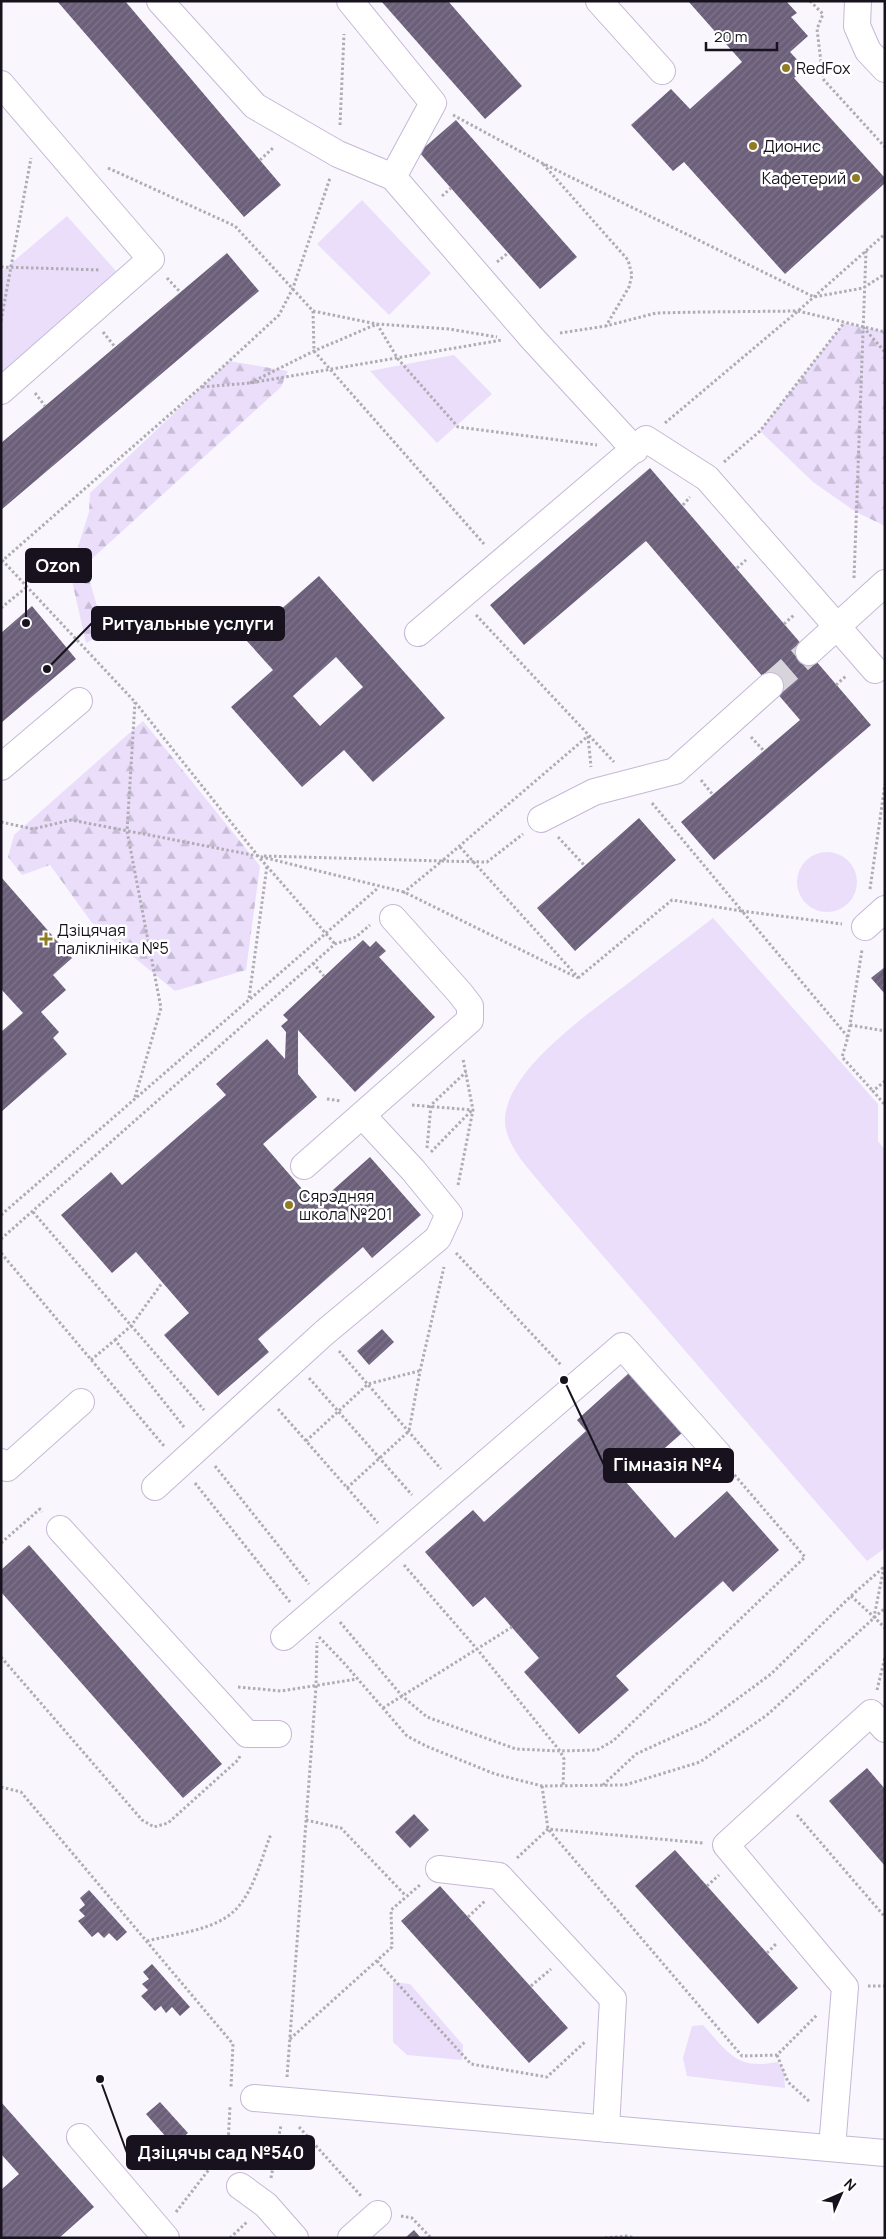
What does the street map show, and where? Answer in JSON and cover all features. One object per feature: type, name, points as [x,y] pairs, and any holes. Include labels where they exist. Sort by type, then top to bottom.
[{"type":"lane","points":[[160,1],[255,106],[338,154],[393,177],[532,338],[641,445],[707,478],[876,670]]},
{"type":"lane","points":[[350,1],[433,104],[393,177]]},
{"type":"lane","points":[[599,1],[662,71]]},
{"type":"lane","points":[[858,1],[858,26],[868,51],[885,70]]},
{"type":"lane","points":[[1,84],[151,259],[1,391]]},
{"type":"lane","points":[[418,633],[641,445]]},
{"type":"lane","points":[[808,652],[885,583]]},
{"type":"lane","points":[[541,819],[594,792],[675,771],[770,686]]},
{"type":"lane","points":[[1,767],[79,701]]},
{"type":"lane","points":[[865,927],[885,909]]},
{"type":"lane","points":[[304,1166],[470,1020],[470,1006],[393,918]]},
{"type":"lane","points":[[155,1487],[324,1333],[438,1238],[449,1214],[362,1115]]},
{"type":"lane","points":[[284,1637],[622,1346],[718,1454]]},
{"type":"lane","points":[[1,1462],[7,1468],[81,1402]]},
{"type":"lane","points":[[60,1529],[247,1734],[278,1734]]},
{"type":"lane","points":[[832,2148],[845,1987],[726,1845],[872,1713],[885,1729]]},
{"type":"lane","points":[[439,1869],[499,1876],[613,1999],[606,2128]]},
{"type":"lane","points":[[238,2096],[284,2105],[606,2128],[885,2153]]},
{"type":"lane","points":[[80,2137],[164,2235]]},
{"type":"lane","points":[[240,2186],[266,2205],[295,2238]]},
{"type":"lane","points":[[350,2238],[378,2214]]},
{"type":"path","points":[[810,1],[823,14],[817,29],[823,79],[885,147]]},
{"type":"path","points":[[335,944],[258,856],[135,702],[2,560],[201,387],[279,315],[293,288],[338,154],[345,28]]},
{"type":"path","points":[[433,104],[540,162],[814,297],[864,288],[885,274]]},
{"type":"path","points":[[1,321],[37,126]]},
{"type":"path","points":[[540,162],[628,260],[632,275],[629,287],[606,326]]},
{"type":"path","points":[[103,166],[235,226],[313,311],[377,324],[449,329],[508,338],[398,359],[250,383],[201,387]]},
{"type":"path","points":[[377,324],[398,359],[458,427],[641,445],[885,234]]},
{"type":"path","points":[[854,566],[866,251]]},
{"type":"path","points":[[1,267],[136,271]]},
{"type":"path","points":[[313,311],[314,351],[500,562]]},
{"type":"path","points":[[570,332],[606,326],[656,312],[798,311],[885,332]]},
{"type":"path","points":[[722,465],[760,431],[844,323]]},
{"type":"path","points":[[250,383],[314,351],[377,324]]},
{"type":"path","points":[[863,327],[885,352]]},
{"type":"path","points":[[1,608],[28,586]]},
{"type":"path","points":[[460,598],[588,736],[634,781],[848,1036]]},
{"type":"path","points":[[135,702],[128,831],[161,1008],[135,1097]]},
{"type":"path","points":[[588,736],[594,792]]},
{"type":"path","points":[[404,892],[460,847],[588,736]]},
{"type":"path","points":[[885,784],[850,1026],[842,1057],[885,1105]]},
{"type":"path","points":[[258,856],[487,862],[541,819],[585,866]]},
{"type":"path","points":[[1,822],[33,830],[71,820],[258,856],[404,892],[578,978]]},
{"type":"path","points":[[460,847],[578,978]]},
{"type":"path","points":[[249,999],[267,865]]},
{"type":"path","points":[[1,1215],[378,887]]},
{"type":"path","points":[[578,978],[672,900],[865,927]]},
{"type":"path","points":[[1,1239],[335,944],[356,937],[380,917],[393,918]]},
{"type":"path","points":[[313,963],[324,976]]},
{"type":"path","points":[[850,1026],[885,1031]]},
{"type":"path","points":[[449,1214],[463,1163],[473,1110],[466,1072],[431,1105],[427,1156],[473,1110]]},
{"type":"path","points":[[873,1091],[885,1081]]},
{"type":"path","points":[[33,1212],[220,1428]]},
{"type":"path","points":[[1,1253],[180,1464],[304,1619]]},
{"type":"path","points":[[456,1253],[578,1384]]},
{"type":"path","points":[[347,1488],[409,1431],[420,1371],[444,1265]]},
{"type":"path","points":[[91,1360],[131,1326],[162,1283]]},
{"type":"path","points":[[324,1333],[457,1487]]},
{"type":"path","points":[[115,1340],[323,1602],[402,1696],[427,1717],[516,1749],[597,1750],[613,1741],[805,1557],[718,1454]]},
{"type":"path","points":[[294,1360],[427,1513]]},
{"type":"path","points":[[306,1441],[368,1384],[420,1371]]},
{"type":"path","points":[[262,1390],[347,1488],[560,1751],[564,1759],[563,1787]]},
{"type":"path","points":[[1,1543],[40,1509],[60,1529]]},
{"type":"path","points":[[603,1785],[636,1754],[706,1722],[772,1674],[851,1596],[884,1567]]},
{"type":"path","points":[[874,1617],[884,1567]]},
{"type":"path","points":[[851,1596],[885,1628]]},
{"type":"path","points":[[266,2205],[284,2105],[316,1687],[318,1636],[407,1736],[426,1746],[495,1774],[542,1786],[625,1785],[700,1762],[767,1715],[885,1608]]},
{"type":"path","points":[[383,1708],[512,1628]]},
{"type":"path","points":[[1,1657],[142,1820],[154,1826],[168,1823],[238,1760],[247,1734]]},
{"type":"path","points":[[877,1691],[885,1657]]},
{"type":"path","points":[[200,1683],[281,1691],[316,1687],[357,1679]]},
{"type":"path","points":[[542,1786],[548,1828],[742,2056],[777,2054],[845,1987],[885,1986]]},
{"type":"path","points":[[1,1788],[21,1792],[233,2044],[238,2096],[228,2145],[164,2235]]},
{"type":"path","points":[[780,1796],[885,1917]]},
{"type":"path","points":[[306,1820],[341,1828],[406,1896]]},
{"type":"path","points":[[517,1858],[548,1828],[726,1845]]},
{"type":"path","points":[[147,1941],[210,1925],[225,1918],[236,1909],[248,1893],[272,1834]]},
{"type":"path","points":[[290,2039],[392,1947],[391,1910],[439,1869]]},
{"type":"path","points":[[377,1961],[471,2064],[547,2077],[613,2017]]},
{"type":"path","points":[[777,2054],[788,2082],[833,2122]]},
{"type":"path","points":[[284,2105],[378,2214],[412,2218],[432,2238]]},
{"type":"path","points":[[605,2238],[628,2236],[634,2238]]},
{"type":"green space","points":[[362,200],[431,273],[389,315],[317,244]]},
{"type":"green space","points":[[67,216],[116,271],[1,373],[1,272]]},
{"type":"green space","points":[[844,323],[885,332],[885,526],[856,512],[813,482],[760,431]]},
{"type":"green space","points":[[454,355],[492,394],[437,443],[370,371]]},
{"type":"green space","points":[[229,361],[288,371],[281,387],[85,565],[105,633],[86,643],[70,572],[89,512],[90,493]]},
{"type":"green space","points":[[143,721],[260,866],[246,970],[175,991],[92,923],[50,865],[22,875],[8,857],[14,835]]},
{"type":"green space","points":[[827,852],[839,854],[852,865],[857,882],[855,894],[844,907],[827,912],[815,910],[802,899],[797,882],[799,870],[810,857]]},
{"type":"green space","points":[[713,918],[878,1104],[878,1141],[885,1150],[885,1548],[867,1561],[546,1190],[514,1148],[506,1129],[505,1119],[509,1100],[520,1080],[536,1061],[575,1024]]},
{"type":"green space","points":[[393,1982],[410,1984],[463,2045],[462,2060],[407,2055],[393,2042]]},
{"type":"green space","points":[[703,2025],[727,2051],[742,2061],[752,2064],[777,2062],[784,2070],[785,2088],[687,2076],[683,2058],[692,2026]]},
{"type":"building","points":[[57,1],[125,1],[281,185],[244,217]]},
{"type":"building","points":[[381,1],[448,1],[522,86],[485,119]]},
{"type":"building","name":"Дионис","points":[[688,1],[786,1],[797,13],[791,17],[808,36],[790,52],[805,68],[794,78],[885,178],[885,183],[785,274],[684,162],[673,171],[631,125],[671,89],[690,109],[742,62]]},
{"type":"building","points":[[456,120],[577,257],[540,289],[419,152]]},
{"type":"building","points":[[227,253],[259,291],[1,510],[1,443]]},
{"type":"building","points":[[650,468],[871,725],[714,860],[681,822],[800,720],[646,541],[524,645],[490,605]]},
{"type":"building","points":[[319,576],[445,718],[373,782],[344,750],[302,787],[231,707],[273,670],[246,640]],"holes":[[[336,657],[363,687],[320,726],[293,696]]]},
{"type":"building","points":[[32,606],[76,659],[1,723],[1,633]]},
{"type":"building","points":[[639,818],[676,860],[575,951],[537,908]]},
{"type":"building","points":[[1,877],[72,958],[53,975],[66,990],[41,1012],[59,1032],[53,1038],[67,1054],[1,1112],[1,1032],[23,1013],[1,989]]},
{"type":"building","points":[[363,940],[370,947],[376,941],[386,951],[379,957],[435,1017],[355,1092],[298,1030],[298,1074],[317,1097],[263,1144],[316,1205],[370,1157],[421,1215],[372,1258],[363,1247],[258,1339],[269,1352],[218,1396],[164,1335],[189,1313],[136,1252],[112,1273],[61,1215],[111,1172],[122,1185],[226,1095],[216,1084],[267,1039],[285,1059],[286,1032],[281,1026],[288,1020],[283,1015]]},
{"type":"building","points":[[885,967],[885,994],[871,978]]},
{"type":"building","points":[[382,1329],[394,1342],[369,1365],[357,1351]]},
{"type":"building","points":[[629,1373],[682,1433],[626,1482],[675,1538],[727,1491],[779,1550],[733,1592],[723,1581],[616,1676],[629,1690],[579,1734],[524,1672],[539,1658],[485,1597],[473,1607],[425,1552],[473,1510],[484,1522],[586,1431],[577,1420]]},
{"type":"building","points":[[29,1545],[222,1764],[183,1798],[1,1592],[1,1570]]},
{"type":"building","points":[[867,1768],[885,1789],[885,1866],[829,1801]]},
{"type":"building","points":[[414,1814],[429,1830],[410,1848],[395,1832]]},
{"type":"building","points":[[675,1850],[798,1988],[758,2024],[635,1886]]},
{"type":"building","points":[[440,1886],[568,2028],[529,2063],[401,1921]]},
{"type":"building","points":[[89,1890],[127,1932],[117,1941],[109,1933],[104,1938],[98,1932],[92,1937],[78,1921],[85,1916],[79,1910],[85,1905],[80,1898]]},
{"type":"building","points":[[152,1964],[190,2007],[180,2016],[172,2007],[166,2013],[161,2006],[155,2011],[141,1996],[148,1990],[142,1984],[149,1979],[143,1972]]},
{"type":"building","points":[[1,2102],[94,2207],[59,2238],[1,2238],[1,2190],[19,2174],[1,2154]]},
{"type":"building","points":[[160,2102],[188,2133],[173,2145],[146,2114]]},
{"type":"building","points":[[414,2230],[421,2238],[405,2238]]},
{"type":"tunnel","points":[[770,686],[809,652]]},
{"type":"place","name":"RedFox","points":[[786,68]]},
{"type":"place","name":"Дионис","points":[[753,146]]},
{"type":"place","name":"Кафетерий","points":[[856,178]]},
{"type":"place","name":"Ozon","points":[[26,623]]},
{"type":"place","name":"Ритуальные услуги","points":[[47,669]]},
{"type":"place","name":"Дзіцячая паліклініка №5","points":[[46,939]]},
{"type":"place","name":"Сярэдняя школа №201","points":[[289,1205]]},
{"type":"place","name":"Гімназія №4","points":[[564,1380]]},
{"type":"place","name":"Дзіцячы сад №540","points":[[100,2079]]}]
